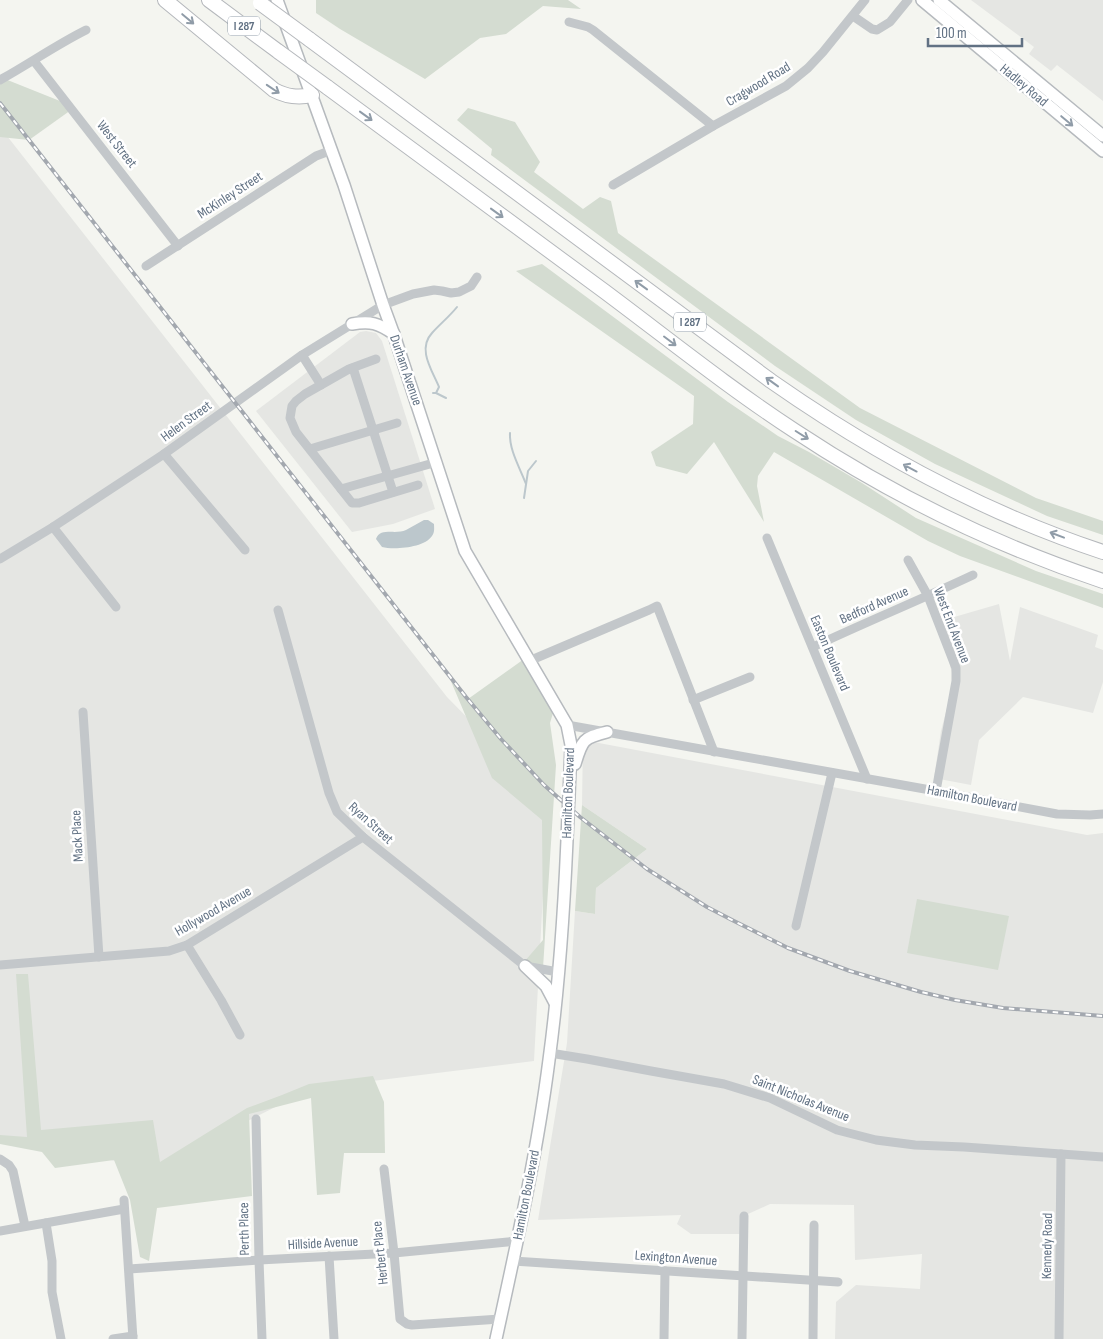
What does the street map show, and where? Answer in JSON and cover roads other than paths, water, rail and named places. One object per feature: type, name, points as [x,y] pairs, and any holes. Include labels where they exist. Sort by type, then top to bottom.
[{"type":"highway","points":[[165,0],[274,90],[293,97],[312,95]]},
{"type":"highway","name":"I 287","points":[[209,0],[794,431],[873,478],[943,516],[1027,553],[1103,580]]},
{"type":"highway","name":"I 287","points":[[258,2],[804,404],[868,444],[936,482],[1018,520],[1103,552]]},
{"type":"main road","name":"Durham Avenue","points":[[277,0],[356,218],[465,551],[567,725]]},
{"type":"main road","name":"Hadley Road","points":[[922,0],[1103,151]]},
{"type":"main road","name":"Hadley Road","points":[[938,0],[1103,136]]},
{"type":"main road","points":[[352,324],[366,322],[376,324],[394,335]]},
{"type":"main road","name":"Hamilton Boulevard","points":[[496,1339],[528,1193],[550,1053],[562,933],[570,780],[571,746],[567,725]]},
{"type":"main road","points":[[570,780],[579,750],[584,742],[591,736],[607,732]]},
{"type":"main road","points":[[525,966],[546,986],[555,1003]]},
{"type":"street","name":"Cragwood Road","points":[[613,185],[786,86],[808,68],[823,52],[865,0]]},
{"type":"street","points":[[853,16],[872,29],[877,30],[890,22],[908,0]]},
{"type":"street","points":[[569,22],[593,30],[714,126]]},
{"type":"street","points":[[0,80],[34,61],[62,42],[86,30]]},
{"type":"street","name":"West Street","points":[[34,61],[178,246]]},
{"type":"street","name":"McKinley Street","points":[[146,266],[310,160],[332,150]]},
{"type":"street","name":"Helen Street","points":[[2,558],[164,454],[302,355],[383,305],[424,291],[442,290],[451,294],[458,292],[471,286],[477,277]]},
{"type":"street","points":[[302,355],[321,385]]},
{"type":"street","points":[[376,359],[353,368],[296,401],[292,406],[290,418],[296,432],[352,503],[359,503],[418,485]]},
{"type":"street","points":[[353,368],[394,492]]},
{"type":"street","points":[[310,449],[397,423]]},
{"type":"street","points":[[164,454],[245,550]]},
{"type":"street","points":[[341,489],[437,462]]},
{"type":"street","points":[[53,527],[116,607]]},
{"type":"street","name":"Easton Boulevard","points":[[767,538],[867,779]]},
{"type":"street","name":"West End Avenue","points":[[908,560],[928,596],[956,668],[956,680],[936,792]]},
{"type":"street","name":"Bedford Avenue","points":[[813,647],[973,575]]},
{"type":"street","points":[[529,661],[657,606],[714,752]]},
{"type":"street","name":"Ryan Street","points":[[278,610],[329,793],[337,812],[363,837],[525,966],[558,972]]},
{"type":"street","points":[[694,700],[750,677]]},
{"type":"street","name":"Mack Place","points":[[83,712],[99,957]]},
{"type":"street","name":"Hamilton Boulevard","points":[[567,725],[1057,814],[1103,814]]},
{"type":"street","points":[[796,926],[832,773]]},
{"type":"street","name":"Hollywood Avenue","points":[[0,965],[169,951],[187,945],[363,837]]},
{"type":"street","points":[[187,945],[240,1035]]},
{"type":"street","name":"Saint Nicholas Avenue","points":[[550,1053],[724,1084],[760,1094],[837,1130],[876,1140],[915,1145],[1103,1157]]},
{"type":"street","name":"Perth Place","points":[[256,1118],[258,1260],[262,1339]]},
{"type":"street","name":"Kennedy Road","points":[[1060,1339],[1061,1154]]},
{"type":"street","points":[[0,1159],[9,1165],[13,1172],[25,1226]]},
{"type":"street","name":"Herbert Place","points":[[384,1168],[400,1319],[407,1324],[414,1325],[500,1319]]},
{"type":"street","points":[[0,1231],[46,1223],[124,1204],[133,1337],[113,1339]]},
{"type":"street","points":[[742,1339],[744,1216]]},
{"type":"street","points":[[46,1223],[52,1261],[52,1292],[61,1339]]},
{"type":"street","points":[[812,1339],[814,1225]]},
{"type":"street","name":"Hillside Avenue","points":[[129,1269],[394,1253],[517,1241]]},
{"type":"street","points":[[329,1256],[334,1339]]},
{"type":"street","name":"Lexington Avenue","points":[[513,1261],[813,1282],[838,1282]]},
{"type":"street","points":[[664,1339],[665,1271]]},
{"type":"waterway","points":[[436,393],[439,387],[427,360],[426,346],[432,333],[457,307]]},
{"type":"waterway","points":[[433,393],[446,398]]},
{"type":"waterway","points":[[510,433],[513,452],[526,484]]},
{"type":"waterway","points":[[524,498],[528,471],[536,461]]},
{"type":"railway","points":[[0,103],[466,697],[501,739],[544,785],[580,817],[647,869],[707,907],[788,948],[850,971],[955,1000],[1003,1008],[1103,1016]]}]
